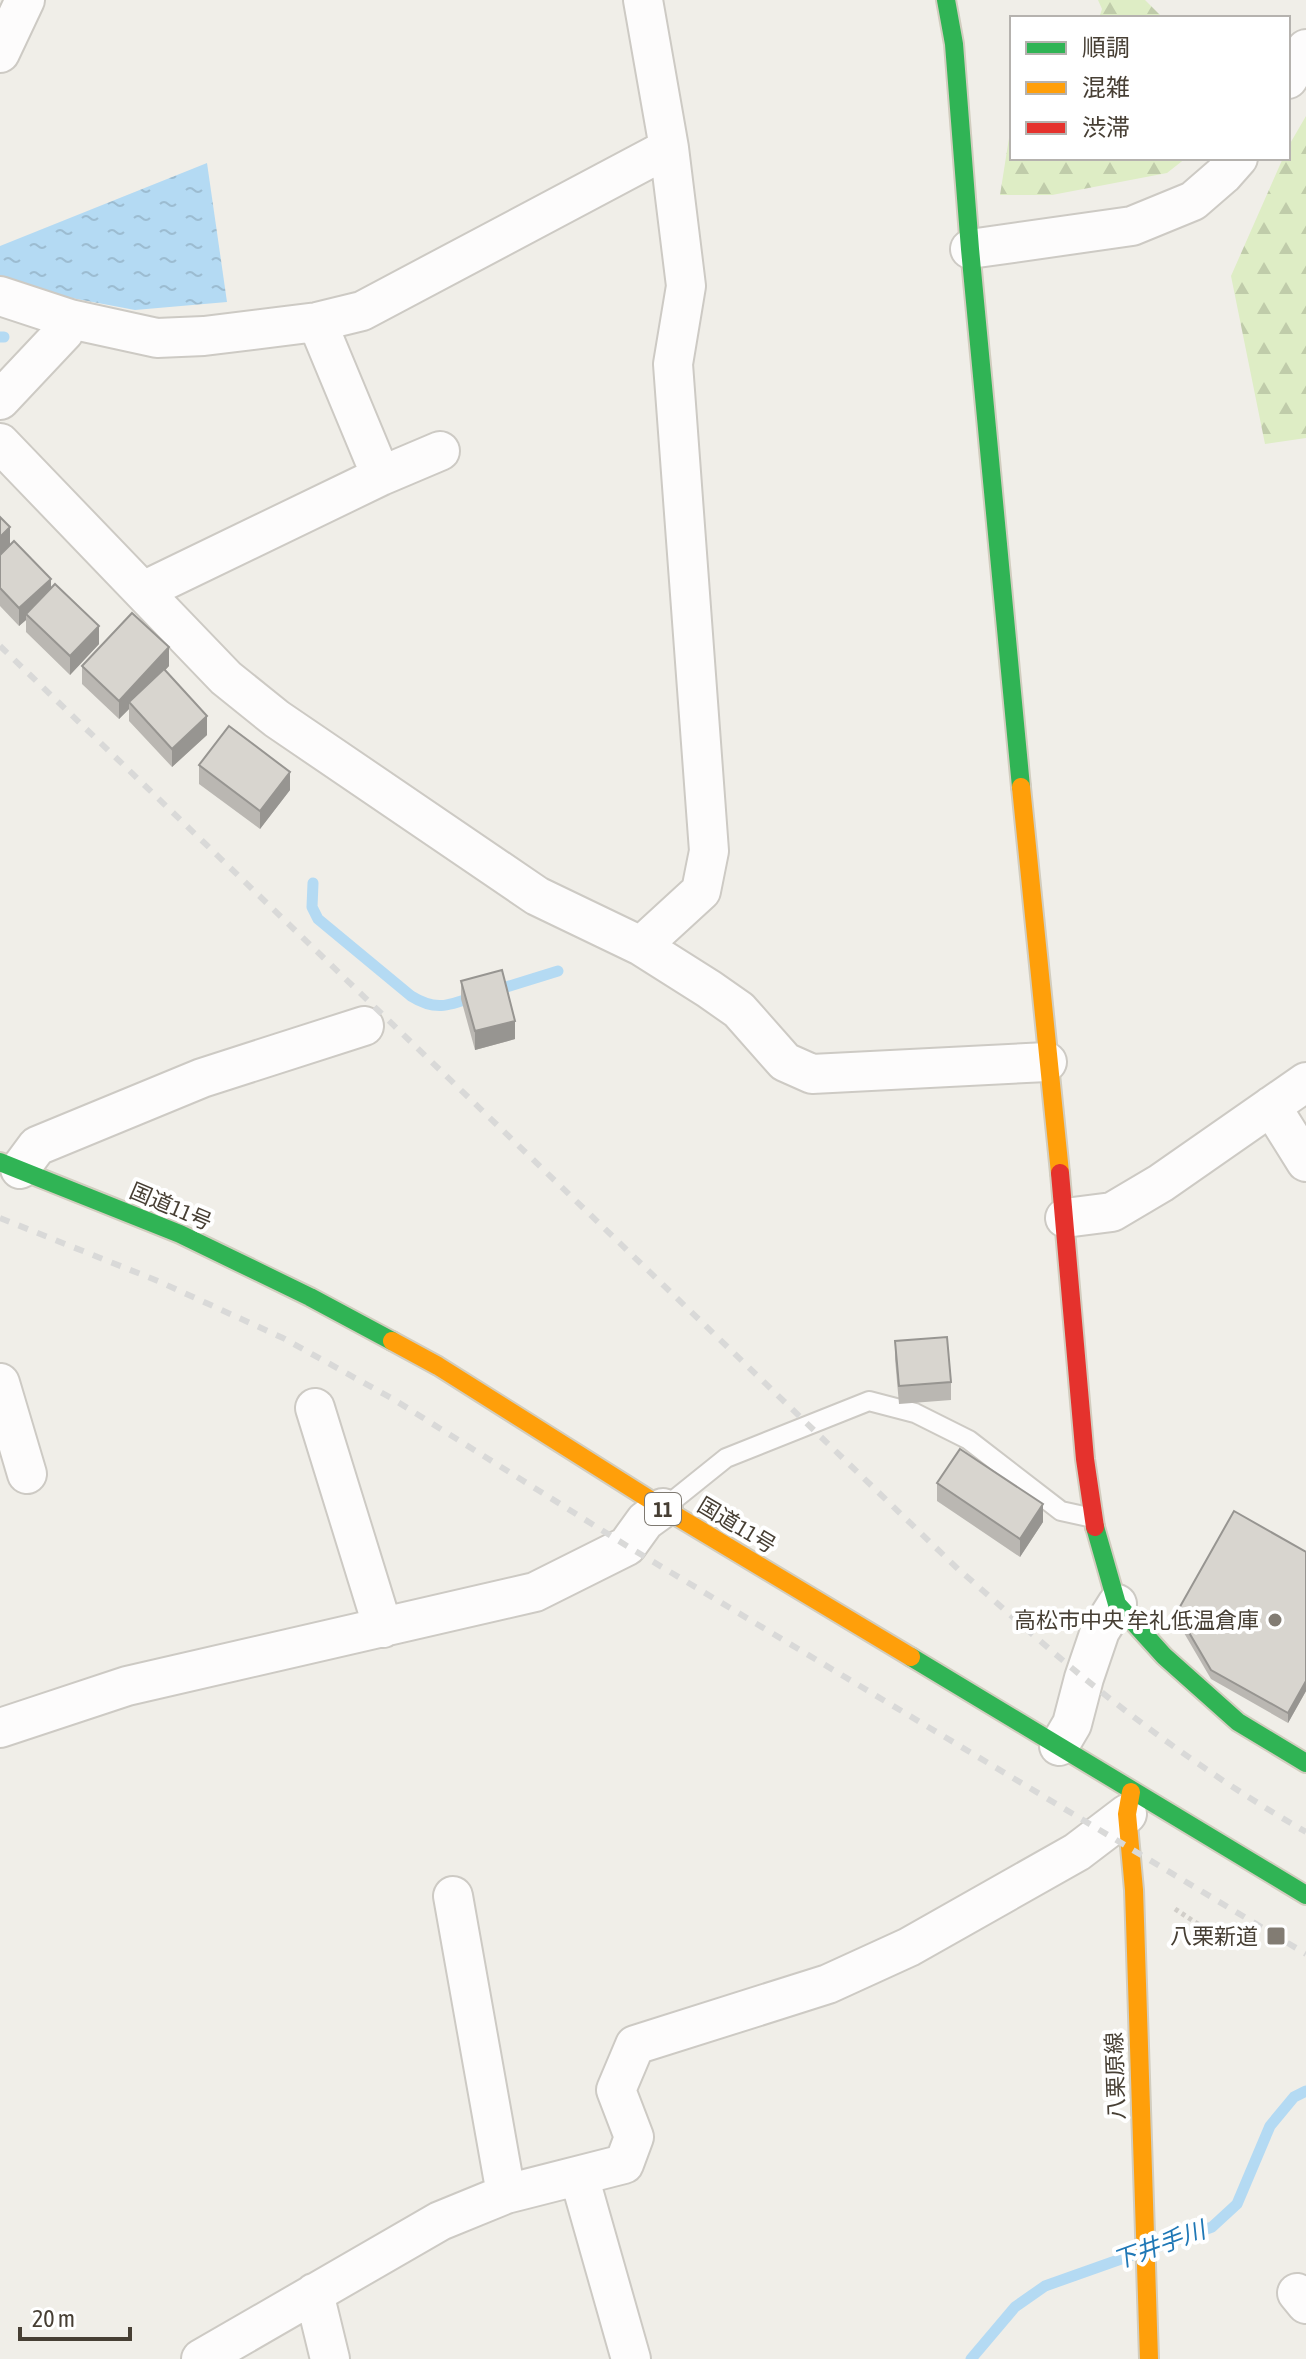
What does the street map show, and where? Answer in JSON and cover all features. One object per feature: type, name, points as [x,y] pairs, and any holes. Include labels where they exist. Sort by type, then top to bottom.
[{"type":"main road","points":[[946,0],[954,44],[970,249],[1047,1062],[1065,1218],[1080,1410],[1093,1518],[1117,1604],[1164,1656],[1238,1722],[1306,1763]]},
{"type":"main road","name":"国道11号","points":[[10,1166],[180,1234],[310,1297],[438,1366],[663,1508],[1059,1746],[1129,1803],[1306,1895]]},
{"type":"main road","name":"八栗原線","points":[[1129,1803],[1149,2359]]},
{"type":"street","points":[[0,53],[25,0]]},
{"type":"street","points":[[641,946],[701,891],[709,851],[673,364],[686,286],[669,148],[643,0]]},
{"type":"street","points":[[1290,76],[1306,49]]},
{"type":"street","points":[[0,296],[70,319],[157,338],[204,336],[317,322],[362,311],[669,148]]},
{"type":"street","points":[[970,249],[1132,226],[1193,201],[1236,160]]},
{"type":"street","points":[[0,400],[64,332],[70,319]]},
{"type":"street","points":[[317,322],[381,476]]},
{"type":"street","points":[[0,443],[226,678],[277,719],[537,896],[641,946],[709,989],[739,1010],[785,1062],[812,1074],[1047,1062]]},
{"type":"street","points":[[143,591],[381,476],[440,451]]},
{"type":"street","points":[[10,1166],[37,1146],[202,1078],[364,1026]]},
{"type":"street","points":[[1065,1218],[1112,1212],[1161,1183],[1306,1082]]},
{"type":"street","points":[[1271,1106],[1306,1162]]},
{"type":"street","points":[[0,1383],[27,1474]]},
{"type":"street","points":[[315,1408],[383,1628]]},
{"type":"street","points":[[0,1728],[127,1686],[535,1592],[627,1546],[645,1521],[663,1508]]},
{"type":"street","points":[[1059,1746],[1072,1724],[1100,1631],[1117,1604]]},
{"type":"street","points":[[201,2359],[440,2221],[506,2194],[624,2164],[634,2137],[616,2090],[635,2045],[828,1984],[909,1947],[1077,1852],[1129,1803]]},
{"type":"street","points":[[453,1896],[506,2194]]},
{"type":"street","points":[[579,2176],[631,2359]]},
{"type":"street","points":[[314,2293],[330,2359]]},
{"type":"lane","points":[[663,1508],[726,1458],[869,1401],[915,1413],[969,1440],[1061,1511],[1093,1518]]},
{"type":"green space","points":[[1098,0],[1145,0],[1161,16],[1100,16],[1102,9]]},
{"type":"green space","points":[[1306,116],[1306,438],[1265,444],[1231,276],[1282,160],[1290,160],[1290,144]]},
{"type":"green space","points":[[1010,132],[1010,160],[1183,160],[1167,173],[1052,195],[1000,195]]},
{"type":"water","points":[[207,163],[227,302],[135,310],[24,289],[0,277],[0,246]]},
{"type":"building","points":[[0,517],[10,527],[0,537]]},
{"type":"building","points":[[14,541],[51,579],[19,608],[0,588],[0,555]]},
{"type":"building","points":[[55,584],[99,626],[70,656],[26,614]]},
{"type":"building","points":[[132,613],[169,647],[119,701],[82,666]]},
{"type":"building","points":[[164,669],[207,716],[172,749],[129,702]]},
{"type":"building","points":[[229,726],[290,772],[260,811],[199,765]]},
{"type":"building","points":[[502,970],[515,1021],[475,1031],[461,981]]},
{"type":"building","points":[[947,1337],[951,1382],[899,1386],[895,1341]]},
{"type":"building","points":[[960,1449],[1043,1504],[1020,1539],[937,1483]]},
{"type":"building","points":[[1234,1511],[1306,1552],[1306,1681],[1288,1713],[1211,1670],[1177,1612]]},
{"type":"waterway","points":[[313,883],[312,907],[318,919],[411,996],[427,1004],[442,1006],[473,997]]},
{"type":"waterway","points":[[493,991],[558,971]]},
{"type":"waterway","name":"下井手川","points":[[1154,2248],[1212,2227],[1237,2204],[1270,2126],[1294,2097],[1306,2091]]},
{"type":"waterway","name":"下井手川","points":[[971,2359],[1015,2307],[1045,2286],[1138,2253]]},
{"type":"railway","points":[[0,646],[958,1569],[1068,1665],[1137,1719],[1220,1778],[1306,1832]]},
{"type":"railway","points":[[0,1218],[158,1281],[283,1338],[393,1399],[627,1546],[1306,1954]]},
{"type":"traffic: fast","points":[[946,0],[954,44],[970,249],[1021,787]]},
{"type":"traffic: fast","points":[[0,1162],[180,1234],[392,1341]]},
{"type":"traffic: fast","points":[[1095,1527],[1117,1604],[1164,1656],[1238,1722],[1306,1763]]},
{"type":"traffic: fast","points":[[911,1657],[1306,1895]]},
{"type":"traffic: slow","points":[[1021,787],[1060,1173]]},
{"type":"traffic: slow","points":[[392,1341],[438,1366],[663,1508],[911,1657]]},
{"type":"traffic: slow","points":[[1131,1792],[1127,1814],[1134,1890],[1149,2359]]},
{"type":"traffic: jam","points":[[1060,1173],[1085,1459],[1095,1527]]},
{"type":"place","name":"高松市中央 牟礼低温倉庫","points":[[1275,1620]]},
{"type":"place","name":"八栗新道","points":[[1276,1936]]}]
